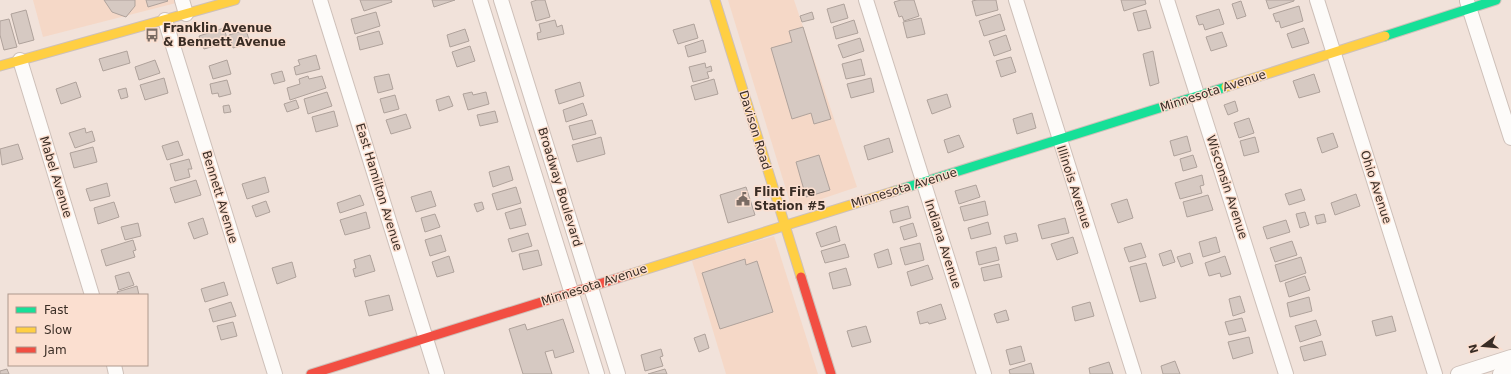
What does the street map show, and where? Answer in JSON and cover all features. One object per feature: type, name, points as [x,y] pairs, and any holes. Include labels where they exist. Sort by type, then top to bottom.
[{"type":"street","points":[[182,0],[186,14]]},
{"type":"street","points":[[0,66],[235,0]]},
{"type":"street","name":"East Hamilton Avenue","points":[[320,0],[437,374]]},
{"type":"street","name":"Broadway Boulevard","points":[[480,0],[597,374]]},
{"type":"street","name":"Broadway Boulevard","points":[[501,0],[618,374]]},
{"type":"street","name":"Indiana Avenue","points":[[866,0],[984,374]]},
{"type":"street","name":"Illinois Avenue","points":[[1016,0],[1058,139],[1134,374]]},
{"type":"street","name":"Wisconsin Avenue","points":[[1167,0],[1286,374]]},
{"type":"street","name":"Ohio Avenue","points":[[1317,0],[1435,374]]},
{"type":"street","name":"Minnesota Avenue","points":[[310,374],[590,285],[1198,96],[1333,52],[1468,4],[1496,0]]},
{"type":"street","name":"Davison Road","points":[[716,1],[831,374]]},
{"type":"street","points":[[1468,4],[1511,138]]},
{"type":"street","name":"Bennett Avenue","points":[[166,20],[275,374]]},
{"type":"street","name":"Mabel Avenue","points":[[20,60],[92,294]]},
{"type":"street","points":[[1458,374],[1511,357]]},
{"type":"street","points":[[1500,374],[1511,364]]},
{"type":"shaded area","points":[[33,0],[175,0],[176,3],[43,37]]},
{"type":"shaded area","points":[[728,0],[794,0],[857,187],[792,209]]},
{"type":"shaded area","points":[[774,236],[818,374],[726,374],[692,261]]},
{"type":"building","points":[[104,0],[135,0],[135,6],[126,17],[112,12]]},
{"type":"building","points":[[146,0],[167,0],[168,1],[148,7]]},
{"type":"building","points":[[360,0],[391,0],[392,2],[364,11]]},
{"type":"building","points":[[432,0],[455,0],[434,7]]},
{"type":"building","points":[[545,0],[550,17],[536,21],[531,2]]},
{"type":"building","points":[[901,0],[914,0],[919,16],[904,21],[902,16],[899,17],[894,2]]},
{"type":"building","points":[[996,0],[998,10],[976,16],[972,1]]},
{"type":"building","points":[[1121,0],[1145,0],[1146,4],[1124,11]]},
{"type":"building","points":[[1266,0],[1294,0],[1294,1],[1269,9]]},
{"type":"building","points":[[1241,1],[1246,16],[1237,19],[1232,4]]},
{"type":"building","points":[[844,4],[848,18],[831,23],[827,9]]},
{"type":"building","points":[[1299,6],[1303,21],[1281,28],[1279,21],[1276,22],[1273,14]]},
{"type":"building","points":[[1219,9],[1224,24],[1205,30],[1203,24],[1199,25],[1196,16]]},
{"type":"building","points":[[26,10],[34,40],[19,44],[11,14]]},
{"type":"building","points":[[1146,10],[1151,28],[1138,31],[1133,13]]},
{"type":"building","points":[[376,12],[380,26],[355,34],[351,19]]},
{"type":"building","points":[[812,12],[814,19],[802,22],[800,16]]},
{"type":"building","points":[[1000,14],[1005,30],[984,36],[979,21]]},
{"type":"building","points":[[921,18],[925,34],[907,38],[903,22]]},
{"type":"building","points":[[9,19],[17,47],[4,50],[0,35],[0,21]]},
{"type":"building","points":[[555,20],[557,27],[562,25],[564,34],[538,40],[537,33],[541,32],[539,24]]},
{"type":"building","points":[[854,20],[858,33],[836,39],[833,27]]},
{"type":"building","points":[[694,24],[698,38],[678,44],[673,30]]},
{"type":"building","points":[[803,27],[831,119],[814,124],[811,113],[792,119],[771,48],[792,42],[789,31]]},
{"type":"building","points":[[224,28],[228,42],[204,49],[199,36]]},
{"type":"building","points":[[1304,28],[1309,43],[1292,48],[1287,34]]},
{"type":"building","points":[[465,29],[469,41],[450,47],[447,35]]},
{"type":"building","points":[[246,30],[250,43],[233,48],[229,35]]},
{"type":"building","points":[[379,31],[383,44],[360,50],[357,37]]},
{"type":"building","points":[[1222,32],[1227,46],[1211,51],[1206,37]]},
{"type":"building","points":[[1006,35],[1011,50],[994,56],[989,41]]},
{"type":"building","points":[[860,38],[864,51],[843,58],[838,45]]},
{"type":"building","points":[[703,40],[706,52],[688,57],[685,46]]},
{"type":"building","points":[[470,46],[475,61],[457,67],[452,52]]},
{"type":"building","points":[[127,51],[130,63],[103,71],[99,59]]},
{"type":"building","points":[[1153,51],[1159,83],[1150,86],[1143,54]]},
{"type":"building","points":[[316,55],[320,69],[296,75],[294,67],[300,65],[298,60]]},
{"type":"building","points":[[1011,57],[1016,72],[1001,77],[996,61]]},
{"type":"building","points":[[861,59],[865,75],[846,79],[842,64]]},
{"type":"building","points":[[155,60],[160,73],[139,80],[135,67]]},
{"type":"building","points":[[227,60],[231,74],[213,79],[209,66]]},
{"type":"building","points":[[705,63],[706,68],[711,66],[712,71],[707,72],[709,78],[693,82],[689,67]]},
{"type":"building","points":[[282,71],[285,81],[274,84],[271,74]]},
{"type":"building","points":[[389,74],[393,89],[378,93],[374,77]]},
{"type":"building","points":[[1314,74],[1320,92],[1299,98],[1293,81]]},
{"type":"building","points":[[308,76],[309,79],[322,76],[326,88],[290,100],[287,88],[300,84],[299,79]]},
{"type":"building","points":[[164,78],[168,93],[145,100],[140,85]]},
{"type":"building","points":[[871,78],[874,92],[851,98],[847,84]]},
{"type":"building","points":[[714,79],[718,94],[695,100],[691,86]]},
{"type":"building","points":[[227,80],[231,94],[219,97],[218,93],[212,94],[210,84]]},
{"type":"building","points":[[76,82],[81,97],[61,104],[56,89]]},
{"type":"building","points":[[580,82],[584,96],[559,104],[555,90]]},
{"type":"building","points":[[126,88],[128,97],[121,99],[118,90]]},
{"type":"building","points":[[327,92],[332,106],[308,114],[304,99]]},
{"type":"building","points":[[472,92],[473,95],[486,92],[489,104],[468,110],[463,94]]},
{"type":"building","points":[[947,94],[951,107],[932,114],[927,100]]},
{"type":"building","points":[[395,95],[399,109],[384,113],[380,99]]},
{"type":"building","points":[[449,96],[453,106],[439,111],[436,100]]},
{"type":"building","points":[[296,100],[299,108],[287,112],[284,104]]},
{"type":"building","points":[[1235,101],[1238,111],[1228,115],[1224,105]]},
{"type":"building","points":[[583,103],[587,115],[566,122],[563,110]]},
{"type":"building","points":[[229,105],[231,112],[224,113],[223,106]]},
{"type":"building","points":[[334,111],[338,126],[316,132],[312,117]]},
{"type":"building","points":[[495,111],[498,122],[480,126],[477,115]]},
{"type":"building","points":[[1032,113],[1036,128],[1017,134],[1013,119]]},
{"type":"building","points":[[406,114],[411,128],[391,134],[386,120]]},
{"type":"building","points":[[1249,118],[1254,133],[1239,138],[1234,123]]},
{"type":"building","points":[[592,120],[596,134],[573,140],[569,126]]},
{"type":"building","points":[[85,128],[86,133],[92,131],[95,141],[75,148],[69,133]]},
{"type":"building","points":[[1333,133],[1338,147],[1322,153],[1317,138]]},
{"type":"building","points":[[959,135],[964,147],[948,153],[944,140]]},
{"type":"building","points":[[1187,136],[1191,151],[1174,156],[1170,141]]},
{"type":"building","points":[[601,137],[605,154],[577,162],[572,145]]},
{"type":"building","points":[[1255,137],[1259,152],[1244,156],[1240,141]]},
{"type":"building","points":[[889,138],[893,152],[868,160],[864,146]]},
{"type":"building","points":[[178,141],[183,155],[167,160],[162,146]]},
{"type":"building","points":[[18,144],[23,159],[2,165],[0,149]]},
{"type":"building","points":[[93,147],[97,162],[74,168],[70,153]]},
{"type":"building","points":[[819,155],[830,190],[806,197],[796,162]]},
{"type":"building","points":[[1193,155],[1197,167],[1183,171],[1180,159]]},
{"type":"building","points":[[189,159],[192,169],[188,169],[190,177],[175,181],[170,164]]},
{"type":"building","points":[[509,166],[513,180],[493,187],[489,172]]},
{"type":"building","points":[[1202,175],[1204,185],[1200,186],[1202,193],[1180,199],[1175,183]]},
{"type":"building","points":[[265,177],[269,192],[247,199],[242,184]]},
{"type":"building","points":[[196,180],[201,195],[175,203],[170,188]]},
{"type":"building","points":[[107,183],[110,196],[90,201],[86,189]]},
{"type":"building","points":[[976,185],[980,197],[959,204],[955,191]]},
{"type":"building","points":[[516,187],[521,203],[497,210],[492,194]]},
{"type":"building","points":[[746,187],[755,215],[728,223],[720,195]]},
{"type":"building","points":[[1301,189],[1305,200],[1289,205],[1285,194]]},
{"type":"building","points":[[431,191],[436,206],[416,212],[411,197]]},
{"type":"building","points":[[1356,194],[1360,206],[1335,215],[1331,203]]},
{"type":"building","points":[[360,195],[364,205],[340,213],[337,203]]},
{"type":"building","points":[[1208,195],[1213,210],[1187,217],[1183,202]]},
{"type":"building","points":[[1127,199],[1133,218],[1118,223],[1111,204]]},
{"type":"building","points":[[266,201],[270,212],[256,217],[252,206]]},
{"type":"building","points":[[985,201],[988,215],[964,221],[960,207]]},
{"type":"building","points":[[114,202],[119,217],[98,224],[94,208]]},
{"type":"building","points":[[482,202],[484,209],[477,212],[474,204]]},
{"type":"building","points":[[908,206],[911,218],[893,223],[890,211]]},
{"type":"building","points":[[521,208],[526,225],[510,229],[505,213]]},
{"type":"building","points":[[366,212],[370,228],[345,235],[340,220]]},
{"type":"building","points":[[1305,212],[1309,225],[1300,228],[1296,214]]},
{"type":"building","points":[[435,214],[440,227],[425,232],[421,218]]},
{"type":"building","points":[[1324,214],[1326,222],[1317,224],[1315,216]]},
{"type":"building","points":[[203,218],[208,234],[194,239],[188,223]]},
{"type":"building","points":[[1065,218],[1069,233],[1042,239],[1038,225]]},
{"type":"building","points":[[1286,220],[1290,232],[1267,239],[1263,227]]},
{"type":"building","points":[[988,222],[991,234],[971,239],[968,228]]},
{"type":"building","points":[[138,223],[141,236],[125,240],[121,227]]},
{"type":"building","points":[[913,223],[917,236],[904,240],[900,227]]},
{"type":"building","points":[[836,226],[840,241],[821,247],[816,233]]},
{"type":"building","points":[[528,233],[532,246],[512,252],[508,239]]},
{"type":"building","points":[[1016,233],[1018,241],[1006,244],[1004,236]]},
{"type":"building","points":[[441,235],[446,251],[430,256],[425,240]]},
{"type":"building","points":[[1073,237],[1078,253],[1057,260],[1051,244]]},
{"type":"building","points":[[1216,237],[1220,252],[1203,257],[1199,242]]},
{"type":"building","points":[[133,240],[136,250],[133,251],[135,257],[106,266],[101,250]]},
{"type":"building","points":[[1292,241],[1297,255],[1275,262],[1270,248]]},
{"type":"building","points":[[920,243],[924,260],[905,265],[900,248]]},
{"type":"building","points":[[1141,243],[1146,257],[1129,262],[1124,248]]},
{"type":"building","points":[[845,244],[849,257],[825,263],[821,251]]},
{"type":"building","points":[[996,247],[999,260],[979,265],[976,252]]},
{"type":"building","points":[[888,249],[892,264],[878,268],[874,254]]},
{"type":"building","points":[[538,250],[542,265],[523,270],[519,254]]},
{"type":"building","points":[[1171,250],[1175,262],[1163,266],[1159,254]]},
{"type":"building","points":[[1190,253],[1193,263],[1181,267],[1177,257]]},
{"type":"building","points":[[370,255],[375,271],[355,277],[353,269],[356,268],[354,260]]},
{"type":"building","points":[[449,256],[454,272],[437,277],[432,262]]},
{"type":"building","points":[[1225,256],[1231,274],[1221,277],[1220,273],[1209,276],[1205,263]]},
{"type":"building","points":[[1301,257],[1306,273],[1280,282],[1275,265]]},
{"type":"building","points":[[745,259],[746,265],[757,261],[773,312],[720,329],[702,273]]},
{"type":"building","points":[[292,262],[296,277],[277,284],[272,268]]},
{"type":"building","points":[[1146,263],[1156,298],[1140,302],[1130,267]]},
{"type":"building","points":[[999,264],[1002,277],[984,281],[981,268]]},
{"type":"building","points":[[928,265],[933,279],[911,286],[907,272]]},
{"type":"building","points":[[846,268],[851,285],[833,289],[829,273]]},
{"type":"building","points":[[129,272],[134,285],[119,290],[115,276]]},
{"type":"building","points":[[1305,276],[1310,290],[1289,297],[1285,283]]},
{"type":"building","points":[[224,282],[228,295],[205,302],[201,289]]},
{"type":"building","points":[[137,286],[139,294],[118,294],[117,292]]},
{"type":"building","points":[[389,295],[393,310],[369,316],[365,301]]},
{"type":"building","points":[[1240,296],[1245,312],[1233,316],[1229,299]]},
{"type":"building","points":[[1309,297],[1312,311],[1290,317],[1287,303]]},
{"type":"building","points":[[231,302],[236,316],[213,322],[209,309]]},
{"type":"building","points":[[1090,302],[1094,316],[1075,321],[1072,307]]},
{"type":"building","points":[[941,304],[946,319],[929,324],[928,322],[920,324],[917,312]]},
{"type":"building","points":[[1006,310],[1009,320],[997,323],[994,314]]},
{"type":"building","points":[[1392,316],[1396,331],[1376,336],[1372,321]]},
{"type":"building","points":[[1242,318],[1246,331],[1229,335],[1225,322]]},
{"type":"building","points":[[563,319],[574,352],[555,358],[553,350],[545,352],[552,374],[523,374],[509,329],[525,324],[527,330]]},
{"type":"building","points":[[1316,320],[1321,335],[1300,342],[1295,326]]},
{"type":"building","points":[[233,322],[237,336],[221,340],[217,326]]},
{"type":"building","points":[[866,326],[871,342],[852,347],[847,331]]},
{"type":"building","points":[[705,334],[709,348],[699,352],[694,338]]},
{"type":"building","points":[[1249,337],[1253,353],[1233,359],[1228,342]]},
{"type":"building","points":[[1322,341],[1326,355],[1304,361],[1300,347]]},
{"type":"building","points":[[1021,346],[1025,361],[1010,365],[1006,350]]},
{"type":"building","points":[[661,349],[663,356],[660,357],[663,366],[645,371],[641,355]]},
{"type":"building","points":[[1175,361],[1180,374],[1163,374],[1161,366]]},
{"type":"building","points":[[1109,362],[1113,374],[1090,374],[1089,368]]},
{"type":"building","points":[[1031,363],[1034,374],[1010,374],[1009,370]]},
{"type":"building","points":[[7,369],[9,374],[0,374],[0,371]]},
{"type":"building","points":[[665,369],[667,374],[648,374]]},
{"type":"traffic: fast","points":[[1385,36],[1496,0]]},
{"type":"traffic: fast","points":[[895,191],[1226,87]]},
{"type":"traffic: slow","points":[[0,66],[235,0]]},
{"type":"traffic: slow","points":[[715,0],[801,277]]},
{"type":"traffic: slow","points":[[1226,87],[1385,36]]},
{"type":"traffic: slow","points":[[631,274],[895,191]]},
{"type":"traffic: jam","points":[[311,374],[631,274]]},
{"type":"traffic: jam","points":[[801,277],[831,374]]},
{"type":"place","name":"Franklin Avenue & Bennett Avenue","points":[[152,35]]},
{"type":"place","name":"Flint Fire Station #5","points":[[743,199]]}]
